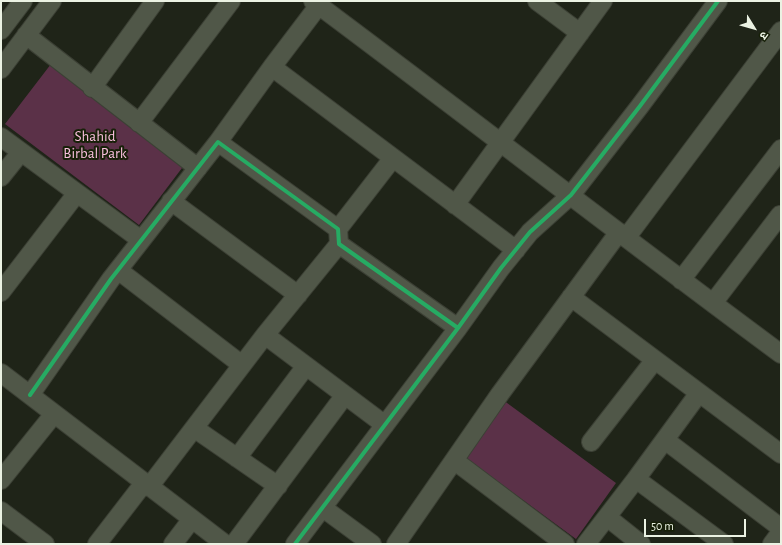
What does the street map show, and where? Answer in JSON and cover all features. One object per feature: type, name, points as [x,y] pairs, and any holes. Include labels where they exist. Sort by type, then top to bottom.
[{"type":"street","points":[[1,30],[23,1]]},
{"type":"street","points":[[1,69],[52,1]]},
{"type":"street","points":[[92,88],[155,1]]},
{"type":"street","points":[[139,123],[230,1]]},
{"type":"street","points":[[537,1],[580,33]]},
{"type":"street","points":[[455,205],[603,1]]},
{"type":"street","points":[[295,544],[530,232],[570,195],[640,106],[718,1]]},
{"type":"street","points":[[30,395],[118,270],[218,142],[316,3],[500,141],[680,280],[781,354]]},
{"type":"street","points":[[396,544],[571,297],[622,235],[781,31]]},
{"type":"street","points":[[26,34],[92,88],[198,168]]},
{"type":"street","points":[[272,67],[516,250]]},
{"type":"street","points":[[1,137],[141,240]]},
{"type":"street","points":[[218,142],[458,328]]},
{"type":"street","points":[[680,280],[781,148]]},
{"type":"street","points":[[1,177],[21,152]]},
{"type":"street","points":[[98,544],[194,428],[265,335],[298,295],[393,158]]},
{"type":"street","points":[[1,292],[77,193]]},
{"type":"street","points":[[172,201],[298,295]]},
{"type":"street","points":[[713,303],[781,214]]},
{"type":"street","points":[[118,270],[242,365]]},
{"type":"street","points":[[571,297],[781,454]]},
{"type":"street","points":[[265,335],[385,425]]},
{"type":"street","points":[[591,442],[654,360]]},
{"type":"street","points":[[237,458],[306,366]]},
{"type":"street","points":[[1,373],[225,544]]},
{"type":"street","points":[[586,544],[699,393]]},
{"type":"street","points":[[234,544],[345,395]]},
{"type":"street","points":[[1,480],[54,414]]},
{"type":"street","points":[[194,428],[278,486]]},
{"type":"street","points":[[665,440],[781,528]]},
{"type":"street","points":[[455,460],[565,544]]},
{"type":"street","points":[[636,479],[724,544]]},
{"type":"street","points":[[323,508],[372,544]]},
{"type":"street","points":[[1,511],[45,544]]},
{"type":"street","points":[[607,517],[641,544]]},
{"type":"street","points":[[173,544],[192,519]]},
{"type":"street","points":[[772,544],[781,532]]},
{"type":"green space","name":"Shahid Birbal Park","points":[[51,64],[185,164],[139,225],[5,124]]},
{"type":"green space","points":[[503,400],[616,483],[576,539],[463,456]]},
{"type":"cycle path","points":[[295,544],[458,328],[501,268],[530,232],[571,195],[640,106],[718,1]]},
{"type":"cycle path","points":[[30,395],[111,279],[218,142],[338,229],[339,244],[458,328]]}]
